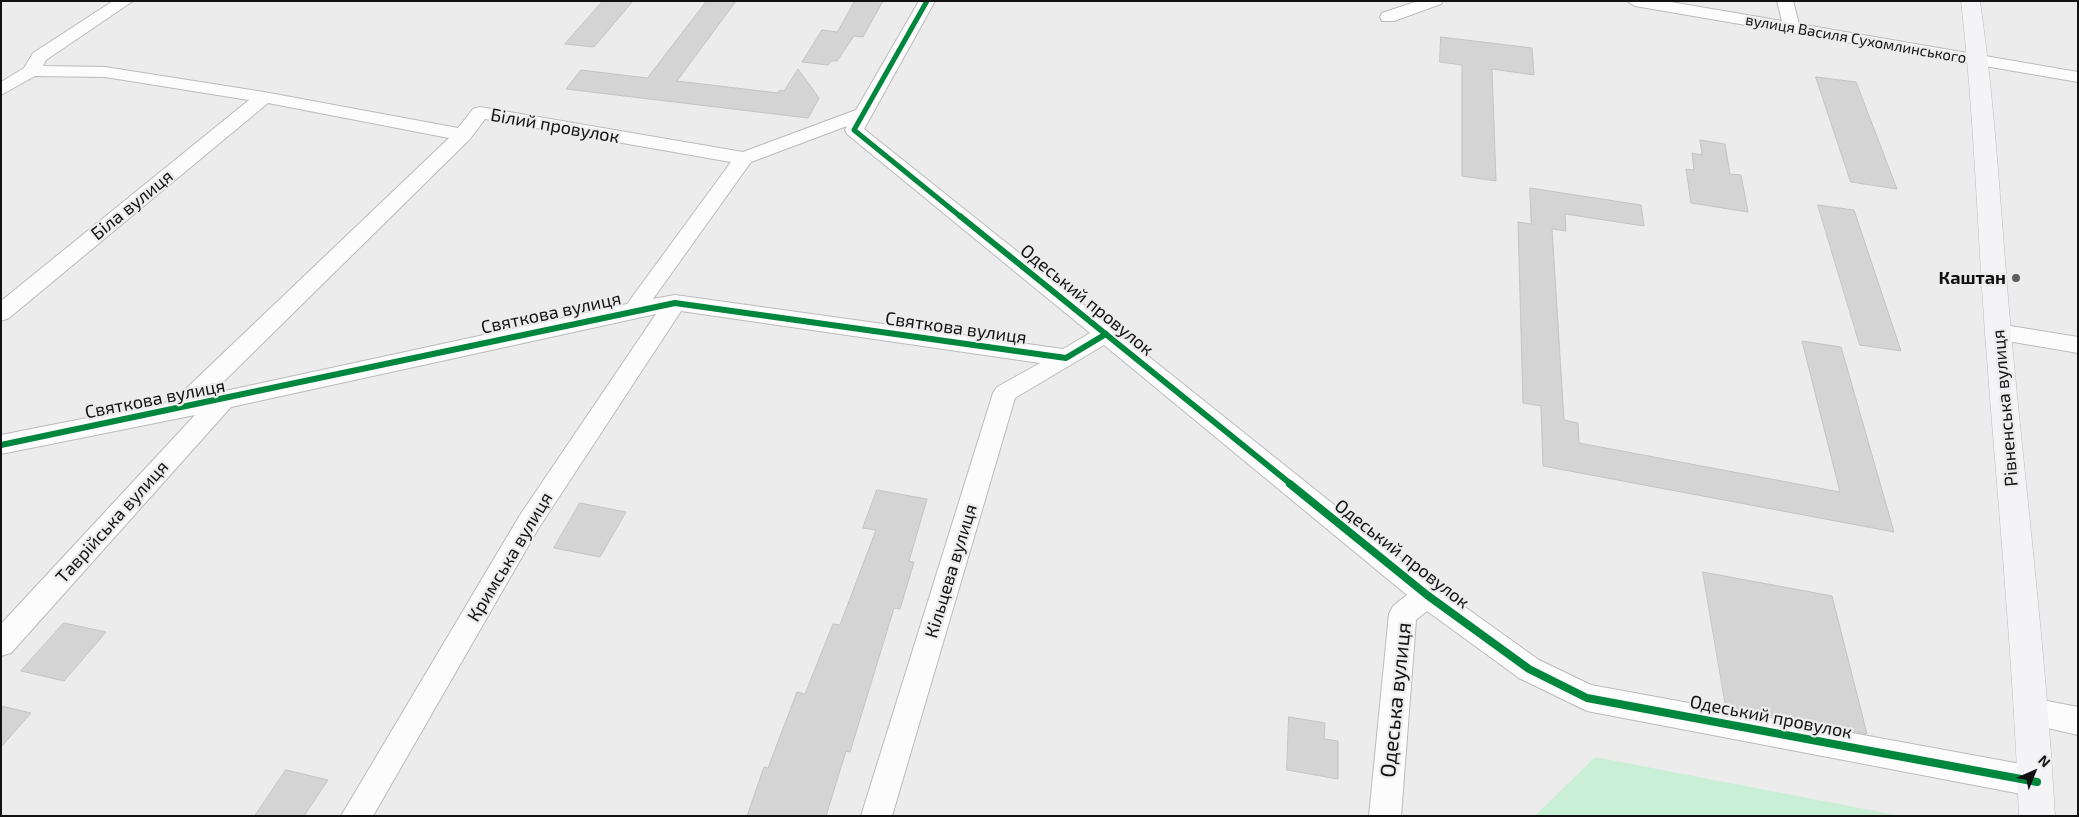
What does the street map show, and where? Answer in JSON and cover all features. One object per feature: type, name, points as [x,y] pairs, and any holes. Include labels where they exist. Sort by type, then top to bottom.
[{"type":"street","points":[[1,90],[31,71],[39,57],[125,1]]},
{"type":"street","points":[[634,310],[744,158],[858,122],[927,1]]},
{"type":"street","points":[[1388,17],[1435,1]]},
{"type":"street","name":"вулиця Василя Сухомлинського","points":[[1635,1],[2078,77]]},
{"type":"street","points":[[1784,1],[1792,28]]},
{"type":"street","name":"Рівненська вулиця","points":[[1970,1],[1978,60],[1998,332],[2032,712],[2037,782],[2037,816]]},
{"type":"street","points":[[31,71],[105,72],[264,98],[463,135]]},
{"type":"street","name":"Біла вулиця","points":[[1,313],[264,98]]},
{"type":"street","name":"Білий провулок","points":[[179,410],[463,135],[480,113],[744,158]]},
{"type":"street","name":"Одеський провулок","points":[[858,122],[1106,334],[1427,595],[1529,669],[1587,698],[2037,782]]},
{"type":"street","name":"Святкова вулиця","points":[[1,445],[179,410],[634,310],[674,304],[1066,358]]},
{"type":"street","name":"Кримська вулиця","points":[[356,816],[529,522],[674,304]]},
{"type":"street","points":[[1998,332],[2078,345]]},
{"type":"street","points":[[1066,358],[1106,334]]},
{"type":"street","name":"Кільцева вулиця","points":[[876,816],[1005,393],[1066,358]]},
{"type":"street","name":"Таврійська вулиця","points":[[1,644],[223,400]]},
{"type":"street","name":"Одеська вулиця","points":[[1385,816],[1403,614],[1427,595]]},
{"type":"street","points":[[2032,712],[2078,721]]},
{"type":"green space","points":[[1595,757],[1901,816],[1535,816]]},
{"type":"building","points":[[603,1],[633,1],[594,47],[565,44]]},
{"type":"building","points":[[707,1],[736,1],[677,81],[778,93],[780,90],[784,91],[798,69],[819,98],[808,118],[566,89],[581,70],[647,78]]},
{"type":"building","points":[[855,1],[883,1],[863,37],[854,36],[837,61],[831,61],[828,65],[802,62],[822,30],[837,32]]},
{"type":"building","points":[[1441,37],[1532,48],[1534,75],[1492,69],[1496,181],[1462,176],[1462,65],[1440,62]]},
{"type":"building","points":[[1816,77],[1856,82],[1897,189],[1851,182]]},
{"type":"building","points":[[1700,140],[1725,144],[1730,174],[1741,175],[1748,212],[1691,203],[1686,169],[1694,170],[1692,153],[1702,155]]},
{"type":"building","points":[[1530,188],[1641,205],[1644,226],[1565,214],[1566,231],[1552,229],[1564,420],[1578,423],[1579,443],[1840,492],[1802,341],[1841,347],[1894,532],[1543,466],[1541,406],[1523,403],[1518,222],[1531,224]]},
{"type":"building","points":[[1818,205],[1854,210],[1901,351],[1860,345]]},
{"type":"building","points":[[877,490],[927,499],[909,561],[914,562],[900,609],[894,608],[850,752],[846,751],[826,816],[747,816],[764,767],[768,768],[797,692],[805,694],[833,624],[840,625],[876,530],[863,528]]},
{"type":"building","points":[[580,503],[626,512],[600,557],[554,548]]},
{"type":"building","points":[[1703,572],[1832,596],[1867,734],[1726,707]]},
{"type":"building","points":[[64,623],[106,632],[64,681],[21,671]]},
{"type":"building","points":[[1,706],[31,713],[1,747]]},
{"type":"building","points":[[1289,717],[1325,723],[1324,739],[1338,741],[1338,779],[1287,770]]},
{"type":"building","points":[[286,770],[328,780],[304,816],[255,816]]},
{"type":"cycle path","points":[[927,1],[854,130],[1427,595],[1529,669],[1587,698],[2037,782]]},
{"type":"cycle path","points":[[1,445],[223,400],[634,310],[675,303],[1066,358],[1106,334]]},
{"type":"place","name":"Каштан","points":[[2016,278]]}]
